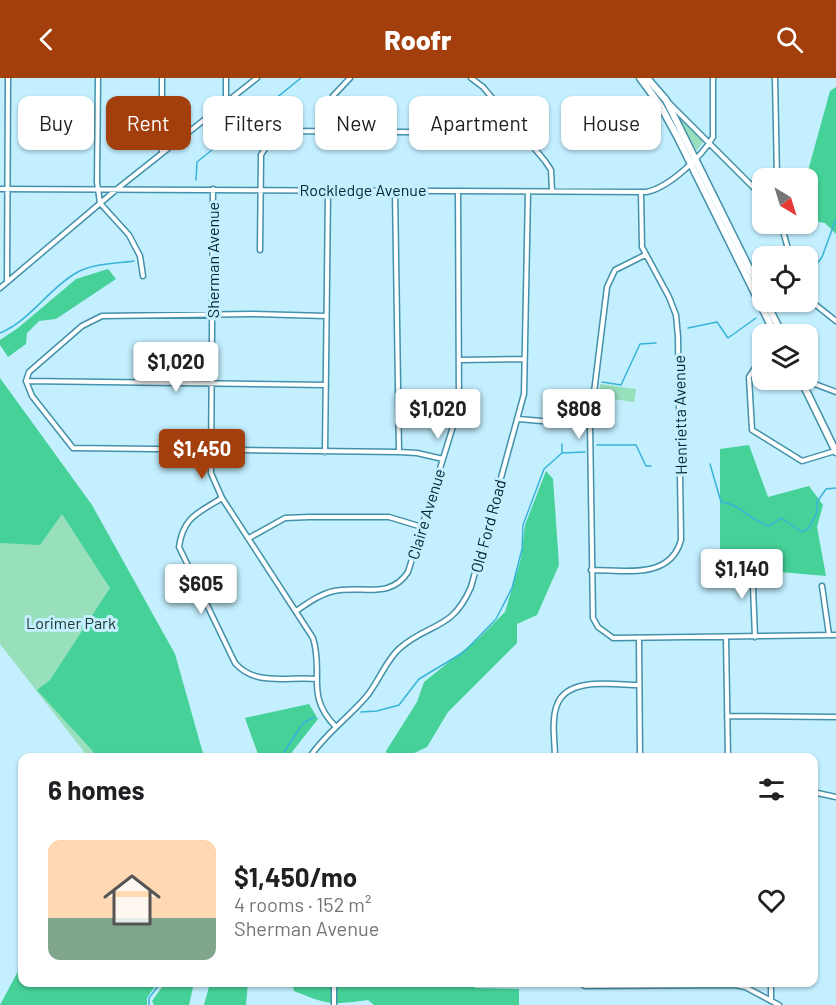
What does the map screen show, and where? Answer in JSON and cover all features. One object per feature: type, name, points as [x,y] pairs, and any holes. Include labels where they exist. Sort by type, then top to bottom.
[{"type":"main road","points":[[640,78],[660,105],[752,275]]},
{"type":"main road","points":[[647,78],[666,100],[692,162],[770,324]]},
{"type":"main road","points":[[807,390],[836,452]]},
{"type":"street","points":[[7,282],[8,78]]},
{"type":"street","points":[[98,78],[97,189],[99,203],[129,235],[140,256],[142,276]]},
{"type":"street","points":[[162,78],[162,153]]},
{"type":"street","points":[[226,78],[226,96]]},
{"type":"street","points":[[235,96],[257,78]]},
{"type":"street","points":[[333,96],[350,78]]},
{"type":"street","points":[[471,78],[490,96]]},
{"type":"street","points":[[709,144],[713,137],[715,123],[714,78]]},
{"type":"street","points":[[776,78],[777,168]]},
{"type":"street","points":[[666,100],[752,186]]},
{"type":"street","points":[[0,288],[99,203],[203,121]]},
{"type":"street","points":[[260,250],[261,154],[268,143],[288,131],[315,132]]},
{"type":"street","name":"Rockledge Avenue","points":[[0,189],[641,193],[659,188],[692,162],[709,144]]},
{"type":"street","points":[[535,150],[551,170],[552,191]]},
{"type":"street","name":"Sherman Avenue","points":[[213,189],[211,472],[222,498],[313,638],[317,652],[320,710],[335,726]]},
{"type":"street","points":[[395,190],[399,452]]},
{"type":"street","points":[[325,452],[328,191]]},
{"type":"street","name":"Claire Avenue","points":[[296,610],[335,591],[383,590],[395,586],[408,572],[459,407],[458,191]]},
{"type":"street","name":"Old Ford Road","points":[[313,753],[335,726],[364,699],[399,649],[448,621],[464,603],[478,566],[507,447],[518,419],[524,394],[528,192]]},
{"type":"street","name":"Henrietta Avenue","points":[[591,570],[653,569],[664,566],[678,552],[681,540],[676,315],[669,297],[645,255],[640,234],[641,193]]},
{"type":"street","points":[[645,255],[623,265],[610,278],[590,425],[593,618],[598,627],[613,638],[836,635]]},
{"type":"street","points":[[818,307],[836,321]]},
{"type":"street","points":[[326,316],[213,314],[102,316],[73,333],[29,372],[26,381],[32,396],[73,448],[399,452],[417,453],[443,459]]},
{"type":"street","points":[[460,360],[523,359]]},
{"type":"street","points":[[752,371],[748,377],[750,424],[757,435],[802,461],[836,452]]},
{"type":"street","points":[[26,381],[326,385]]},
{"type":"street","points":[[818,386],[836,392]]},
{"type":"street","points":[[518,419],[590,425]]},
{"type":"street","points":[[222,498],[187,522],[181,532],[179,547],[235,663],[248,675],[259,678],[317,679]]},
{"type":"street","points":[[249,538],[285,518],[389,517],[422,527]]},
{"type":"street","points":[[752,562],[755,637]]},
{"type":"street","points":[[822,586],[829,635]]},
{"type":"street","points":[[726,638],[728,753]]},
{"type":"street","points":[[639,639],[640,753]]},
{"type":"street","points":[[555,753],[557,706],[568,690],[581,686],[639,685]]},
{"type":"street","points":[[727,716],[836,717]]},
{"type":"street","points":[[818,793],[836,797]]},
{"type":"street","points":[[334,987],[334,1005]]},
{"type":"street","points":[[746,987],[779,1005]]},
{"type":"street","points":[[771,987],[771,1001]]},
{"type":"green space","points":[[836,87],[836,234],[825,223],[818,222],[818,168],[809,168],[830,91]]},
{"type":"green space","points":[[676,111],[704,141],[697,150],[696,150]]},
{"type":"green space","points":[[108,269],[116,279],[56,319],[39,321],[27,333],[26,344],[8,357],[0,345],[0,340],[18,328],[76,279]]},
{"type":"green space","name":"Lorimer Park","points":[[0,378],[92,505],[175,654],[203,753],[94,753],[37,690],[50,680],[110,588],[62,514],[40,545],[0,543]]},
{"type":"green space","points":[[600,384],[636,389],[634,402],[599,397]]},
{"type":"green space","name":"Lorimer Park","points":[[0,408],[67,484],[184,753],[85,753],[0,644]]},
{"type":"green space","points":[[749,445],[768,497],[809,486],[823,505],[817,527],[826,576],[720,567],[720,449]]},
{"type":"green space","points":[[546,471],[553,479],[559,565],[537,615],[517,624],[517,643],[448,712],[427,747],[414,753],[387,753],[417,702],[424,682],[480,637],[505,612],[521,558],[525,525]]},
{"type":"green space","points":[[309,704],[318,719],[291,753],[258,753],[245,718]]},
{"type":"green space","points":[[18,971],[18,987],[154,987],[147,998],[147,1005],[0,1005]]},
{"type":"green space","points":[[162,987],[193,987],[189,1005],[154,1005],[152,1001]]},
{"type":"green space","points":[[209,987],[248,987],[246,1005],[204,1005]]},
{"type":"green space","points":[[293,987],[519,989],[519,1005],[374,1005],[368,1000],[330,1003],[294,991]]},
{"type":"waterway","points":[[196,180],[197,162],[301,78]]},
{"type":"waterway","points":[[818,263],[836,219]]},
{"type":"waterway","points":[[0,333],[30,313],[57,287],[76,273],[97,266],[134,261]]},
{"type":"waterway","points":[[688,328],[717,322],[728,338],[756,318]]},
{"type":"waterway","points":[[602,382],[621,385],[640,344],[656,343]]},
{"type":"waterway","points":[[562,444],[562,452]]},
{"type":"waterway","points":[[597,445],[636,445],[646,466],[651,466]]},
{"type":"waterway","points":[[361,712],[377,711],[399,705],[419,679],[464,652],[496,619],[512,588],[522,549],[523,525],[544,469],[562,453],[585,452]]},
{"type":"waterway","points":[[710,464],[721,502],[734,505],[762,524],[769,526],[781,518],[802,532],[809,528],[817,512],[817,502],[826,489],[836,488]]},
{"type":"waterway","points":[[283,753],[303,723],[314,717]]},
{"type":"waterway","points":[[149,1005],[149,998],[157,987]]}]
